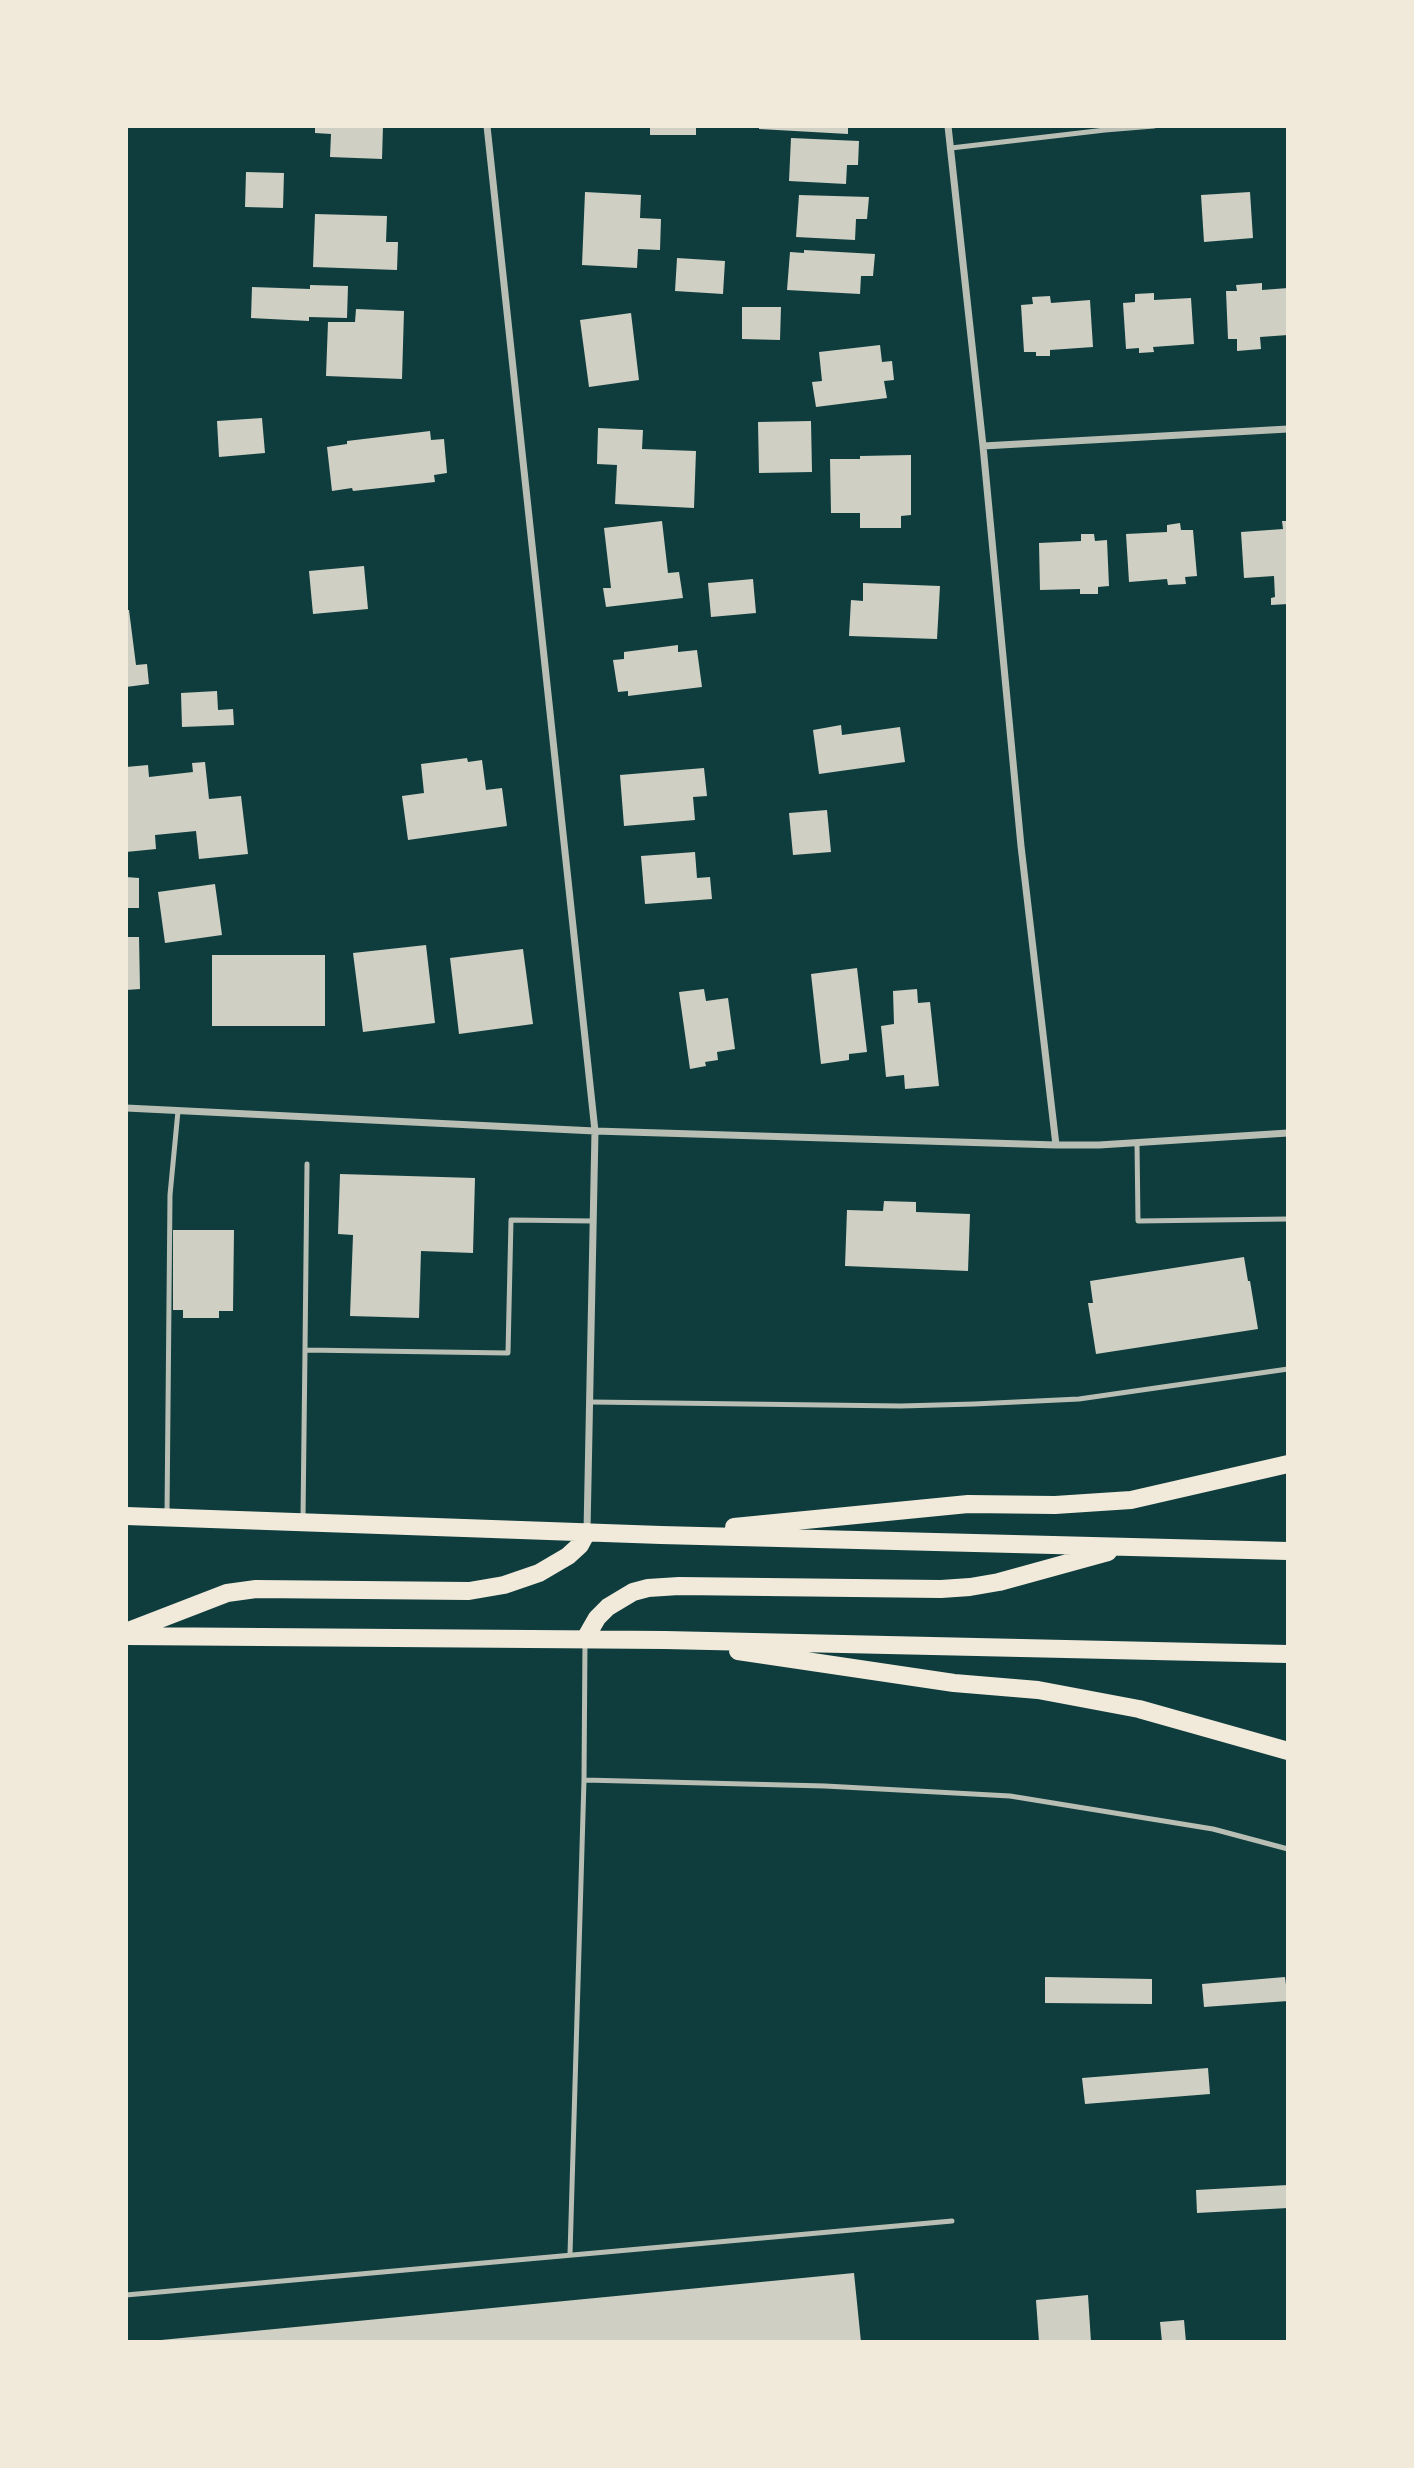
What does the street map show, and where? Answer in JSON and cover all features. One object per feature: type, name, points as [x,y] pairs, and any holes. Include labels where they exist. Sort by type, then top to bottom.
[{"type":"main road","points":[[661,1535],[968,1504],[1055,1505],[1131,1500],[1288,1464]]},
{"type":"main road","points":[[126,1516],[661,1535],[1288,1551]]},
{"type":"main road","points":[[126,1634],[227,1592],[256,1589],[469,1591],[504,1585],[539,1573],[568,1556],[580,1545],[587,1532]]},
{"type":"main road","points":[[585,1639],[597,1618],[608,1607],[633,1592],[648,1588],[970,1587],[999,1582],[1125,1547]]},
{"type":"main road","points":[[126,1634],[665,1640],[1288,1654]]},
{"type":"main road","points":[[665,1640],[954,1683],[1038,1690],[1139,1709],[1288,1751]]},
{"type":"street","points":[[487,126],[595,1131],[587,1532]]},
{"type":"street","points":[[948,126],[984,446],[1021,846],[1056,1145]]},
{"type":"street","points":[[984,446],[1288,429]]},
{"type":"street","points":[[126,1108],[595,1131],[1056,1145],[1137,1143],[1288,1133]]},
{"type":"lane","points":[[951,148],[1105,128],[1154,126]]},
{"type":"lane","points":[[167,1517],[170,1195],[178,1111]]},
{"type":"lane","points":[[1137,1143],[1138,1222],[1288,1220]]},
{"type":"lane","points":[[303,1522],[307,1164]]},
{"type":"lane","points":[[305,1350],[508,1353],[512,1220],[593,1221]]},
{"type":"lane","points":[[591,1402],[901,1406],[1000,1403],[1079,1399],[1288,1369]]},
{"type":"lane","points":[[570,2254],[584,1780],[585,1639]]},
{"type":"lane","points":[[584,1780],[825,1786],[1010,1796],[1213,1829],[1288,1849]]},
{"type":"lane","points":[[126,2295],[952,2221]]},
{"type":"building","points":[[315,126],[383,126],[382,159],[330,157],[331,134],[315,133]]},
{"type":"building","points":[[650,126],[696,126],[696,135],[650,135]]},
{"type":"building","points":[[759,126],[848,126],[848,134],[759,129]]},
{"type":"building","points":[[791,138],[859,141],[858,165],[847,165],[846,184],[789,181]]},
{"type":"building","points":[[246,172],[284,173],[283,208],[245,207]]},
{"type":"building","points":[[585,192],[641,195],[640,218],[661,219],[660,250],[638,249],[637,268],[582,265]]},
{"type":"building","points":[[1250,192],[1253,238],[1204,242],[1201,195]]},
{"type":"building","points":[[799,195],[869,197],[867,219],[856,219],[855,240],[796,237]]},
{"type":"building","points":[[315,214],[387,216],[386,242],[398,242],[397,270],[313,267]]},
{"type":"building","points":[[804,250],[875,254],[873,276],[861,276],[860,294],[787,290],[790,252],[804,253]]},
{"type":"building","points":[[677,258],[725,261],[723,294],[675,291]]},
{"type":"building","points":[[1262,283],[1262,290],[1288,288],[1288,335],[1260,337],[1261,349],[1237,351],[1237,339],[1228,339],[1226,291],[1237,291],[1236,285]]},
{"type":"building","points":[[310,285],[348,286],[347,318],[309,317],[309,321],[251,318],[252,287],[310,289]]},
{"type":"building","points":[[1154,293],[1154,300],[1191,298],[1194,344],[1153,347],[1154,352],[1139,353],[1139,348],[1126,349],[1123,303],[1135,302],[1135,294]]},
{"type":"building","points":[[1050,296],[1051,303],[1090,300],[1093,347],[1050,350],[1050,356],[1036,356],[1036,352],[1024,352],[1021,305],[1033,304],[1032,297]]},
{"type":"building","points":[[742,307],[781,307],[780,340],[742,339]]},
{"type":"building","points":[[356,309],[404,311],[402,379],[326,376],[328,322],[355,322]]},
{"type":"building","points":[[631,313],[639,380],[589,387],[580,320]]},
{"type":"building","points":[[880,345],[882,362],[892,361],[894,380],[884,381],[887,398],[816,407],[812,382],[822,381],[819,352]]},
{"type":"building","points":[[262,418],[265,453],[219,457],[217,421]]},
{"type":"building","points":[[811,421],[812,472],[759,473],[758,422]]},
{"type":"building","points":[[598,428],[643,430],[642,449],[696,451],[694,508],[615,504],[617,465],[597,464]]},
{"type":"building","points":[[430,431],[431,440],[444,439],[447,473],[434,475],[435,482],[332,491],[327,447],[347,444],[347,441]]},
{"type":"building","points":[[911,455],[911,515],[901,516],[901,528],[860,528],[860,513],[831,513],[830,459]]},
{"type":"building","points":[[662,521],[668,573],[679,572],[683,598],[606,607],[603,588],[611,588],[604,528]]},
{"type":"building","points":[[1282,521],[1288,521],[1288,604],[1271,605],[1271,598],[1275,597],[1274,576],[1244,578],[1241,532],[1283,529]]},
{"type":"building","points":[[1180,523],[1181,530],[1193,530],[1197,576],[1185,577],[1186,584],[1168,585],[1167,579],[1129,582],[1126,534],[1167,532],[1167,525]]},
{"type":"building","points":[[1081,534],[1094,534],[1095,541],[1107,540],[1109,586],[1098,587],[1098,594],[1080,594],[1080,589],[1040,590],[1039,543],[1081,541]]},
{"type":"building","points":[[364,566],[368,609],[313,614],[309,571]]},
{"type":"building","points":[[753,579],[756,613],[711,617],[708,583]]},
{"type":"building","points":[[863,583],[940,586],[937,639],[849,636],[851,600],[863,601]]},
{"type":"building","points":[[126,610],[129,610],[136,665],[147,664],[149,684],[126,687]]},
{"type":"building","points":[[678,645],[678,652],[697,650],[702,687],[628,696],[628,691],[618,692],[613,660],[624,659],[624,652]]},
{"type":"building","points":[[217,691],[218,710],[233,709],[234,725],[182,727],[181,693]]},
{"type":"building","points":[[841,725],[842,735],[900,727],[905,762],[819,774],[813,730]]},
{"type":"building","points":[[467,758],[468,762],[482,760],[486,790],[502,788],[507,826],[408,840],[402,796],[424,793],[421,764]]},
{"type":"building","points":[[205,762],[209,799],[241,796],[248,854],[199,859],[196,831],[155,835],[156,849],[126,852],[126,767],[148,765],[149,777],[193,772],[192,763]]},
{"type":"building","points":[[704,768],[707,796],[693,797],[695,820],[624,826],[620,775]]},
{"type":"building","points":[[827,810],[831,852],[793,855],[789,813]]},
{"type":"building","points":[[695,852],[697,878],[710,877],[712,899],[645,904],[641,856]]},
{"type":"building","points":[[126,877],[139,878],[139,908],[126,908]]},
{"type":"building","points":[[215,884],[222,935],[165,943],[158,892]]},
{"type":"building","points":[[126,937],[139,937],[140,989],[126,990]]},
{"type":"building","points":[[426,945],[435,1023],[363,1032],[353,953]]},
{"type":"building","points":[[523,949],[533,1024],[459,1034],[450,958]]},
{"type":"building","points":[[212,955],[325,955],[325,1026],[212,1026]]},
{"type":"building","points":[[857,968],[867,1052],[849,1054],[849,1060],[821,1064],[811,974]]},
{"type":"building","points":[[704,989],[706,1001],[728,998],[735,1049],[717,1052],[718,1060],[690,1069],[679,992]]},
{"type":"building","points":[[917,989],[918,1003],[930,1002],[939,1086],[905,1089],[904,1075],[886,1077],[881,1026],[894,1024],[893,991]]},
{"type":"building","points":[[340,1174],[475,1178],[473,1253],[421,1251],[419,1318],[350,1316],[353,1235],[338,1234]]},
{"type":"building","points":[[884,1201],[916,1202],[916,1212],[970,1214],[968,1271],[845,1266],[847,1210],[883,1211]]},
{"type":"building","points":[[173,1230],[234,1230],[233,1311],[219,1311],[219,1318],[183,1318],[183,1310],[173,1310]]},
{"type":"building","points":[[1244,1257],[1258,1329],[1096,1354],[1088,1303],[1093,1303],[1090,1281]]},
{"type":"building","points":[[1045,1977],[1152,1979],[1152,2004],[1045,2003]]},
{"type":"building","points":[[1285,1977],[1288,2001],[1204,2007],[1202,1984]]},
{"type":"building","points":[[1208,2068],[1210,2094],[1085,2104],[1082,2078]]},
{"type":"building","points":[[1288,2185],[1288,2208],[1197,2213],[1196,2190]]},
{"type":"building","points":[[854,2273],[861,2342],[161,2342],[161,2340]]},
{"type":"building","points":[[1088,2295],[1091,2342],[1039,2342],[1036,2300]]},
{"type":"building","points":[[1184,2320],[1186,2342],[1162,2342],[1160,2322]]}]
